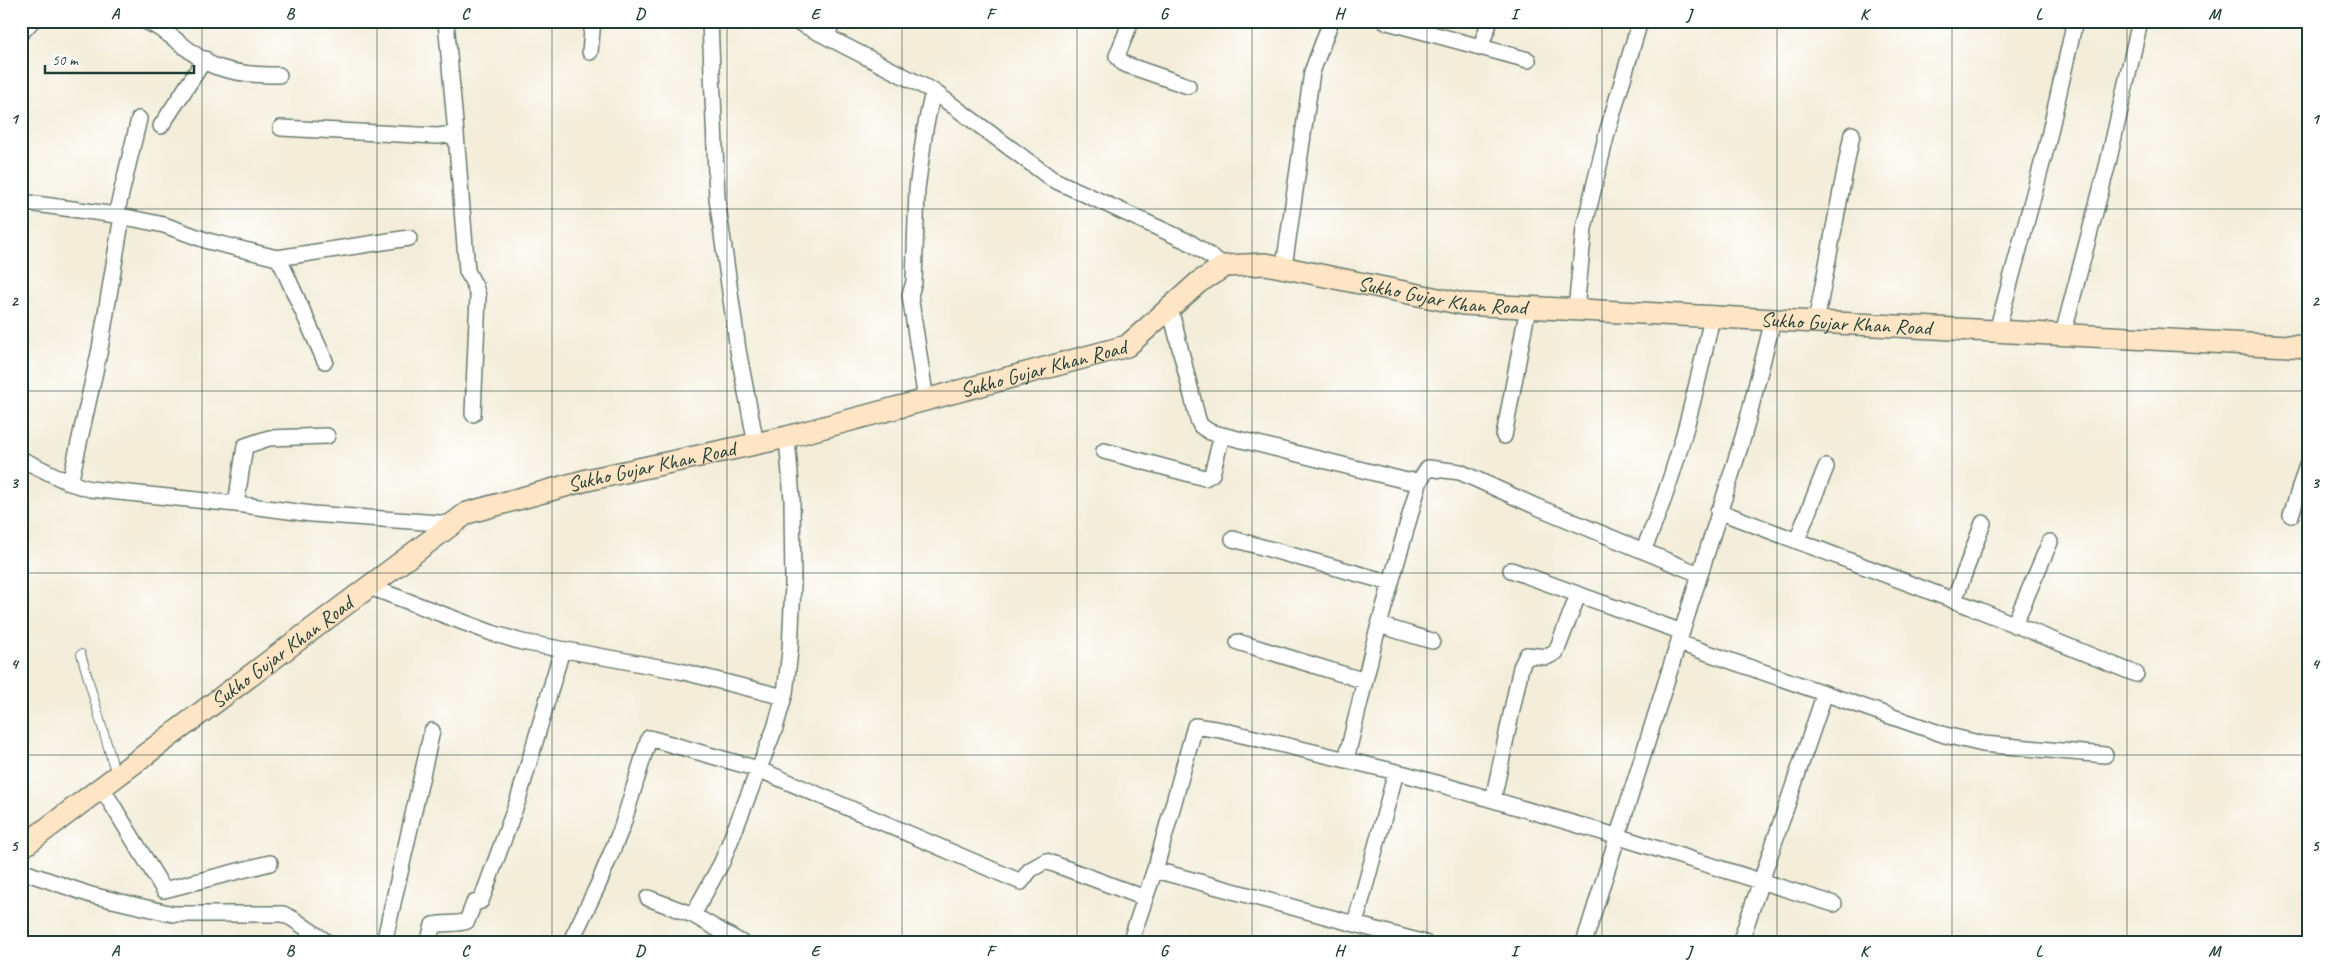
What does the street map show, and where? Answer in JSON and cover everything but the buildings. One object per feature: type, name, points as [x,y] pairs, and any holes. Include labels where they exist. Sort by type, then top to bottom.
[{"type":"main road","name":"Sukho Gujar Khan Road","points":[[21,847],[467,513],[587,480],[786,437],[1127,346],[1199,282],[1225,266],[1266,264],[1463,304],[2308,346]]},
{"type":"street","points":[[21,33],[32,21]]},
{"type":"street","points":[[146,21],[163,24],[216,67],[244,75],[279,75]]},
{"type":"street","points":[[446,21],[467,271],[478,296],[473,414]]},
{"type":"street","points":[[590,52],[593,21]]},
{"type":"street","points":[[710,21],[717,198],[738,350],[756,444]]},
{"type":"street","points":[[796,21],[827,35],[934,91],[1052,179],[1191,243],[1225,266]]},
{"type":"street","points":[[827,35],[834,21]]},
{"type":"street","points":[[1131,21],[1117,56],[1124,64],[1188,86]]},
{"type":"street","points":[[1284,267],[1312,72],[1330,21]]},
{"type":"street","points":[[1384,21],[1468,42],[1480,48],[1528,60]]},
{"type":"street","points":[[1480,48],[1490,21]]},
{"type":"street","points":[[1576,310],[1584,228],[1608,133],[1640,21]]},
{"type":"street","points":[[1997,331],[2047,145],[2075,21]]},
{"type":"street","points":[[2063,334],[2108,163],[2140,21]]},
{"type":"street","points":[[161,126],[205,59]]},
{"type":"street","points":[[926,401],[910,295],[914,282],[917,189],[934,91]]},
{"type":"street","points":[[70,483],[100,349],[119,216],[139,119]]},
{"type":"street","points":[[281,128],[437,136],[456,134]]},
{"type":"street","points":[[1816,322],[1852,134]]},
{"type":"street","points":[[21,202],[119,216],[164,225],[208,241],[276,258],[409,238]]},
{"type":"street","points":[[276,258],[281,263],[325,361]]},
{"type":"street","points":[[1504,436],[1528,307]]},
{"type":"street","points":[[1170,308],[1198,420],[1206,429],[1222,435],[1400,480],[1420,480]]},
{"type":"street","points":[[1643,551],[1659,516],[1676,468],[1712,317]]},
{"type":"street","points":[[1584,943],[1616,836],[1681,638],[1718,511],[1744,434],[1773,320]]},
{"type":"street","points":[[1104,451],[1206,478],[1212,474],[1222,435]]},
{"type":"street","points":[[236,504],[245,446],[269,438],[327,436]]},
{"type":"street","points":[[693,915],[722,862],[784,697],[790,651],[793,584],[792,500],[786,437]]},
{"type":"street","points":[[21,459],[70,483],[90,489],[312,514],[453,524]]},
{"type":"street","points":[[2291,515],[2308,462]]},
{"type":"street","points":[[1797,540],[1826,466]]},
{"type":"street","points":[[1346,760],[1379,625],[1420,480],[1428,468],[1460,472],[1535,506],[1699,574]]},
{"type":"street","points":[[1718,511],[1954,600],[2136,674]]},
{"type":"street","points":[[1954,600],[1983,523]]},
{"type":"street","points":[[1233,538],[1391,583]]},
{"type":"street","points":[[2014,624],[2050,542]]},
{"type":"street","points":[[1511,570],[1825,693],[1945,735],[1983,744],[2105,755]]},
{"type":"street","points":[[370,587],[522,642],[680,670],[784,697]]},
{"type":"street","points":[[1493,800],[1521,667],[1527,656],[1547,657],[1556,652],[1578,595]]},
{"type":"street","points":[[1379,625],[1432,641]]},
{"type":"street","points":[[1238,642],[1365,681]]},
{"type":"street","points":[[428,943],[433,926],[447,922],[462,923],[467,921],[474,904],[481,901],[518,800],[562,650]]},
{"type":"street","points":[[1740,943],[1825,693]]},
{"type":"street","points":[[1130,943],[1155,870],[1195,726],[1221,730],[1396,772],[1616,836],[1834,904]]},
{"type":"street","points":[[384,943],[432,731]]},
{"type":"street","points":[[570,943],[598,885],[622,827],[649,738],[758,769],[1020,882],[1030,870],[1046,861],[1145,898]]},
{"type":"street","points":[[1355,924],[1396,772]]},
{"type":"street","points":[[109,782],[164,890],[270,863]]},
{"type":"street","points":[[1155,870],[1425,943]]},
{"type":"street","points":[[21,871],[91,895],[173,914],[284,914],[328,943]]},
{"type":"street","points":[[648,898],[693,915],[742,943]]},
{"type":"lane","points":[[81,654],[109,782]]}]
